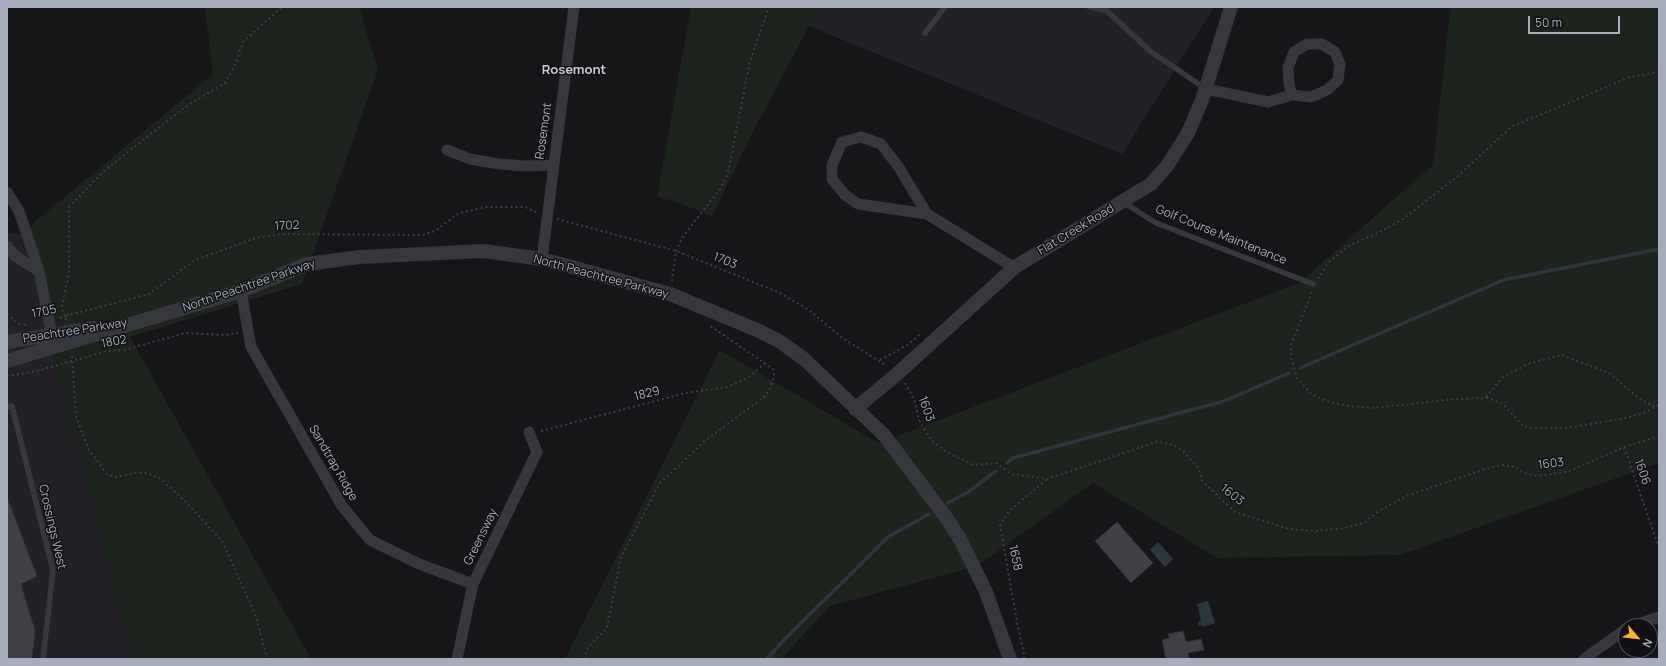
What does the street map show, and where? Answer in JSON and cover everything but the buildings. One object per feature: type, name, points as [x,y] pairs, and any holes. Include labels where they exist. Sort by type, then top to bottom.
[{"type":"street","name":"Rosemont","points":[[542,259],[574,7]]},
{"type":"street","name":"Flat Creek Road","points":[[855,409],[897,374],[1015,266],[1151,184],[1167,166],[1188,133],[1206,89],[1231,7]]},
{"type":"street","points":[[1206,89],[1268,102],[1292,95],[1312,96],[1327,90],[1338,80],[1340,64],[1335,52],[1322,44],[1307,44],[1294,52],[1288,68],[1289,84],[1292,95]]},
{"type":"street","points":[[927,214],[898,166],[881,144],[861,137],[842,142],[832,165],[832,179],[845,195],[858,204],[927,214],[1015,266]]},
{"type":"street","points":[[447,150],[470,159],[498,164],[525,166],[553,165]]},
{"type":"street","points":[[7,192],[19,211],[39,271],[51,335]]},
{"type":"street","points":[[7,246],[15,256],[39,271]]},
{"type":"street","name":"North Peachtree Parkway","points":[[7,362],[51,335],[143,321],[241,291],[307,264],[360,257],[483,251],[542,259],[670,294],[757,330],[779,341],[804,359],[884,435],[948,520],[960,541],[986,592],[1010,659]]},
{"type":"street","name":"Sandtrap Ridge","points":[[241,291],[251,347],[342,506],[370,540],[419,564],[473,584]]},
{"type":"street","name":"Peachtree Parkway","points":[[7,342],[143,321]]},
{"type":"street","name":"Greensway","points":[[457,659],[473,584],[537,452],[529,432]]},
{"type":"street","points":[[1584,659],[1618,635]]},
{"type":"lane","points":[[924,33],[945,7]]},
{"type":"lane","points":[[1093,7],[1108,8],[1150,51],[1206,89]]},
{"type":"lane","name":"Golf Course Maintenance","points":[[1123,202],[1156,222],[1315,285]]},
{"type":"lane","name":"Crossings West","points":[[7,407],[12,406],[52,570],[43,659]]},
{"type":"path","points":[[70,332],[62,306],[69,273],[69,208],[104,171],[184,108],[224,83],[234,65],[243,42],[282,7]]},
{"type":"path","points":[[676,251],[684,235],[720,189],[728,173],[750,61],[769,7]]},
{"type":"path","points":[[1658,406],[1641,414],[1621,419],[1565,428],[1534,428],[1523,426],[1503,404],[1485,398],[1455,399],[1374,408],[1348,406],[1326,401],[1311,394],[1297,378],[1291,357],[1291,345],[1315,285],[1330,262],[1350,245],[1378,233],[1403,219],[1458,176],[1511,127],[1630,77],[1659,72]]},
{"type":"path","name":"1702","points":[[65,316],[149,294],[194,260],[256,238],[282,234],[422,235],[435,231],[459,213],[487,207],[525,207],[547,216]]},
{"type":"path","name":"1703","points":[[547,216],[676,251],[778,292],[809,310],[841,337],[880,360]]},
{"type":"path","name":"1705","points":[[7,314],[19,324],[28,325]]},
{"type":"path","name":"1705","points":[[51,335],[65,316]]},
{"type":"path","name":"1802","points":[[7,376],[37,371],[107,351],[124,350],[185,333],[225,335],[249,331]]},
{"type":"path","points":[[1485,398],[1503,378],[1530,363],[1561,355],[1609,373],[1641,400],[1658,406]]},
{"type":"path","name":"1603","points":[[880,360],[897,374],[908,386],[914,399],[918,420],[931,440],[945,451],[973,465],[996,463],[1011,474],[1047,479],[1159,441],[1173,445],[1183,451],[1199,469],[1202,480],[1235,512],[1289,529],[1316,531],[1344,528],[1364,523],[1379,511],[1407,496],[1485,469],[1503,465],[1516,467],[1524,473],[1536,476],[1567,472],[1624,447],[1659,436]]},
{"type":"path","points":[[72,362],[76,417],[89,450],[107,474],[116,477],[135,473],[147,473],[161,479],[183,499],[222,541],[256,616],[267,659]]},
{"type":"path","name":"1829","points":[[529,432],[548,430],[686,393],[727,387],[748,378],[765,364],[773,369],[774,375],[771,387],[764,397],[706,440],[660,482],[621,557],[607,628],[588,647],[584,659]]},
{"type":"path","name":"1606","points":[[1624,447],[1659,548]]},
{"type":"path","name":"1658","points":[[1025,659],[1000,525],[1009,511],[1047,479]]},
{"type":"shaded area","points":[[205,7],[359,7],[378,70],[302,284],[130,337],[311,659],[133,659],[20,234],[213,74]]},
{"type":"shaded area","points":[[691,7],[821,7],[809,26],[753,132],[712,216],[674,201],[657,197]]},
{"type":"shaded area","points":[[821,7],[1214,7],[1122,154],[809,26]]},
{"type":"shaded area","points":[[1446,7],[1659,7],[1659,463],[1400,555],[1217,558],[1093,483],[977,566],[830,606],[781,659],[565,659],[720,350],[879,443],[1299,283],[1433,165],[1450,11]]},
{"type":"shaded area","points":[[7,232],[20,234],[133,659],[7,659]]},
{"type":"shaded area","points":[[1158,542],[1173,559],[1165,567],[1150,550]]},
{"type":"shaded area","points":[[1208,601],[1215,623],[1203,627],[1203,625],[1199,626],[1198,622],[1201,620],[1197,604]]},
{"type":"waterway","points":[[1300,368],[1503,280],[1659,249]]},
{"type":"waterway","points":[[1007,463],[1013,458],[1224,401],[1289,373]]},
{"type":"waterway","points":[[948,503],[968,492],[996,471]]},
{"type":"waterway","points":[[767,659],[783,641],[888,537],[929,514]]},
{"type":"district","name":"Rosemont","points":[[574,70]]}]
